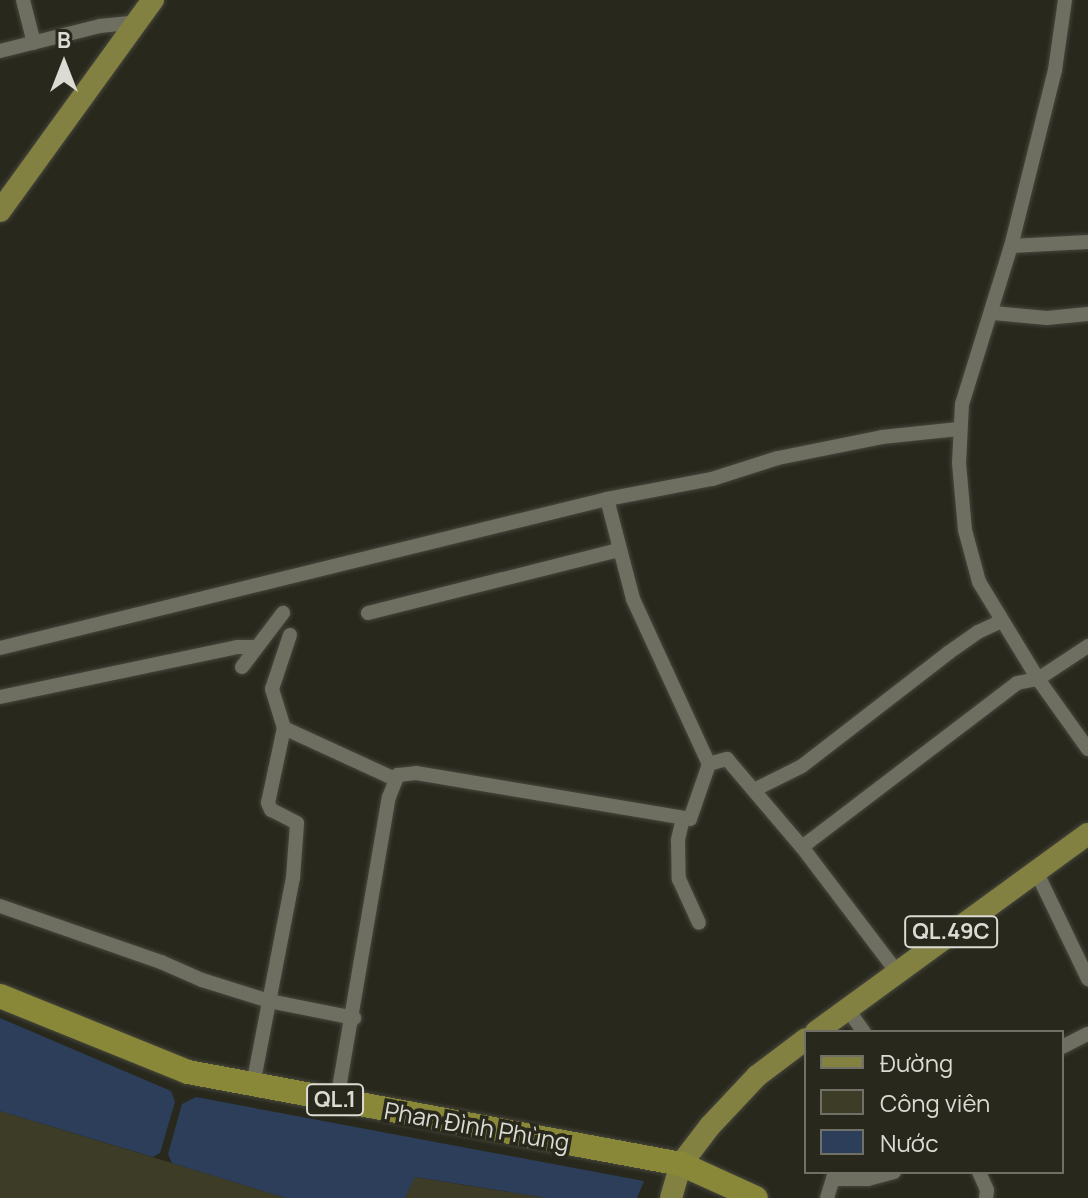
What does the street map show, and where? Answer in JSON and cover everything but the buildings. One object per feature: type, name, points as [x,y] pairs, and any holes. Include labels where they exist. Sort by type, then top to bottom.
[{"type":"highway","name":"Phan Đình Phùng","points":[[0,996],[183,1070],[681,1164]]},
{"type":"highway","name":"QL.1","points":[[681,1164],[756,1198]]},
{"type":"main road","points":[[0,211],[153,0]]},
{"type":"main road","name":"QL.49C","points":[[819,1030],[1088,834]]},
{"type":"main road","points":[[671,1198],[681,1164],[710,1126],[757,1076],[804,1041]]},
{"type":"street","points":[[23,0],[34,43]]},
{"type":"street","points":[[1065,0],[1055,70],[993,313],[962,404],[959,429],[963,509],[970,556],[979,582],[1038,679],[1088,749]]},
{"type":"street","points":[[0,51],[100,26],[137,22]]},
{"type":"street","points":[[1011,246],[1088,242]]},
{"type":"street","points":[[993,313],[1047,318],[1088,314]]},
{"type":"street","points":[[0,648],[607,499],[697,483],[778,458],[852,443],[959,429]]},
{"type":"street","points":[[337,1100],[398,775],[416,773],[690,819],[709,764],[641,619],[618,550],[607,499]]},
{"type":"street","points":[[368,613],[618,550]]},
{"type":"street","points":[[242,667],[254,647],[283,613]]},
{"type":"street","points":[[756,789],[802,766],[948,653],[978,632],[1002,621]]},
{"type":"street","points":[[253,1085],[293,878],[297,823],[268,806],[284,728],[271,694],[290,635]]},
{"type":"street","points":[[802,847],[1017,683],[1038,679],[1088,646]]},
{"type":"street","points":[[0,697],[237,647],[254,647]]},
{"type":"street","points":[[284,728],[395,779]]},
{"type":"street","points":[[709,764],[727,759],[756,789],[896,971]]},
{"type":"street","points":[[683,818],[678,840],[679,879],[699,923]]},
{"type":"street","points":[[1037,873],[1082,954],[1088,979]]},
{"type":"street","points":[[0,906],[269,1001],[354,1018]]},
{"type":"street","points":[[848,1010],[863,1030]]},
{"type":"street","points":[[1064,1046],[1088,1034]]},
{"type":"street","points":[[827,1198],[834,1175],[868,1179],[887,1174]]},
{"type":"street","points":[[980,1174],[987,1190],[986,1198]]},
{"type":"green space","points":[[0,1111],[172,1163],[286,1198],[0,1198]]},
{"type":"green space","points":[[414,1177],[547,1198],[405,1198]]},
{"type":"water","points":[[0,1018],[171,1091],[175,1102],[160,1153],[153,1157],[0,1111]]},
{"type":"water","points":[[196,1097],[644,1181],[637,1198],[547,1198],[415,1177],[405,1198],[286,1198],[172,1163],[168,1154],[182,1104]]}]
